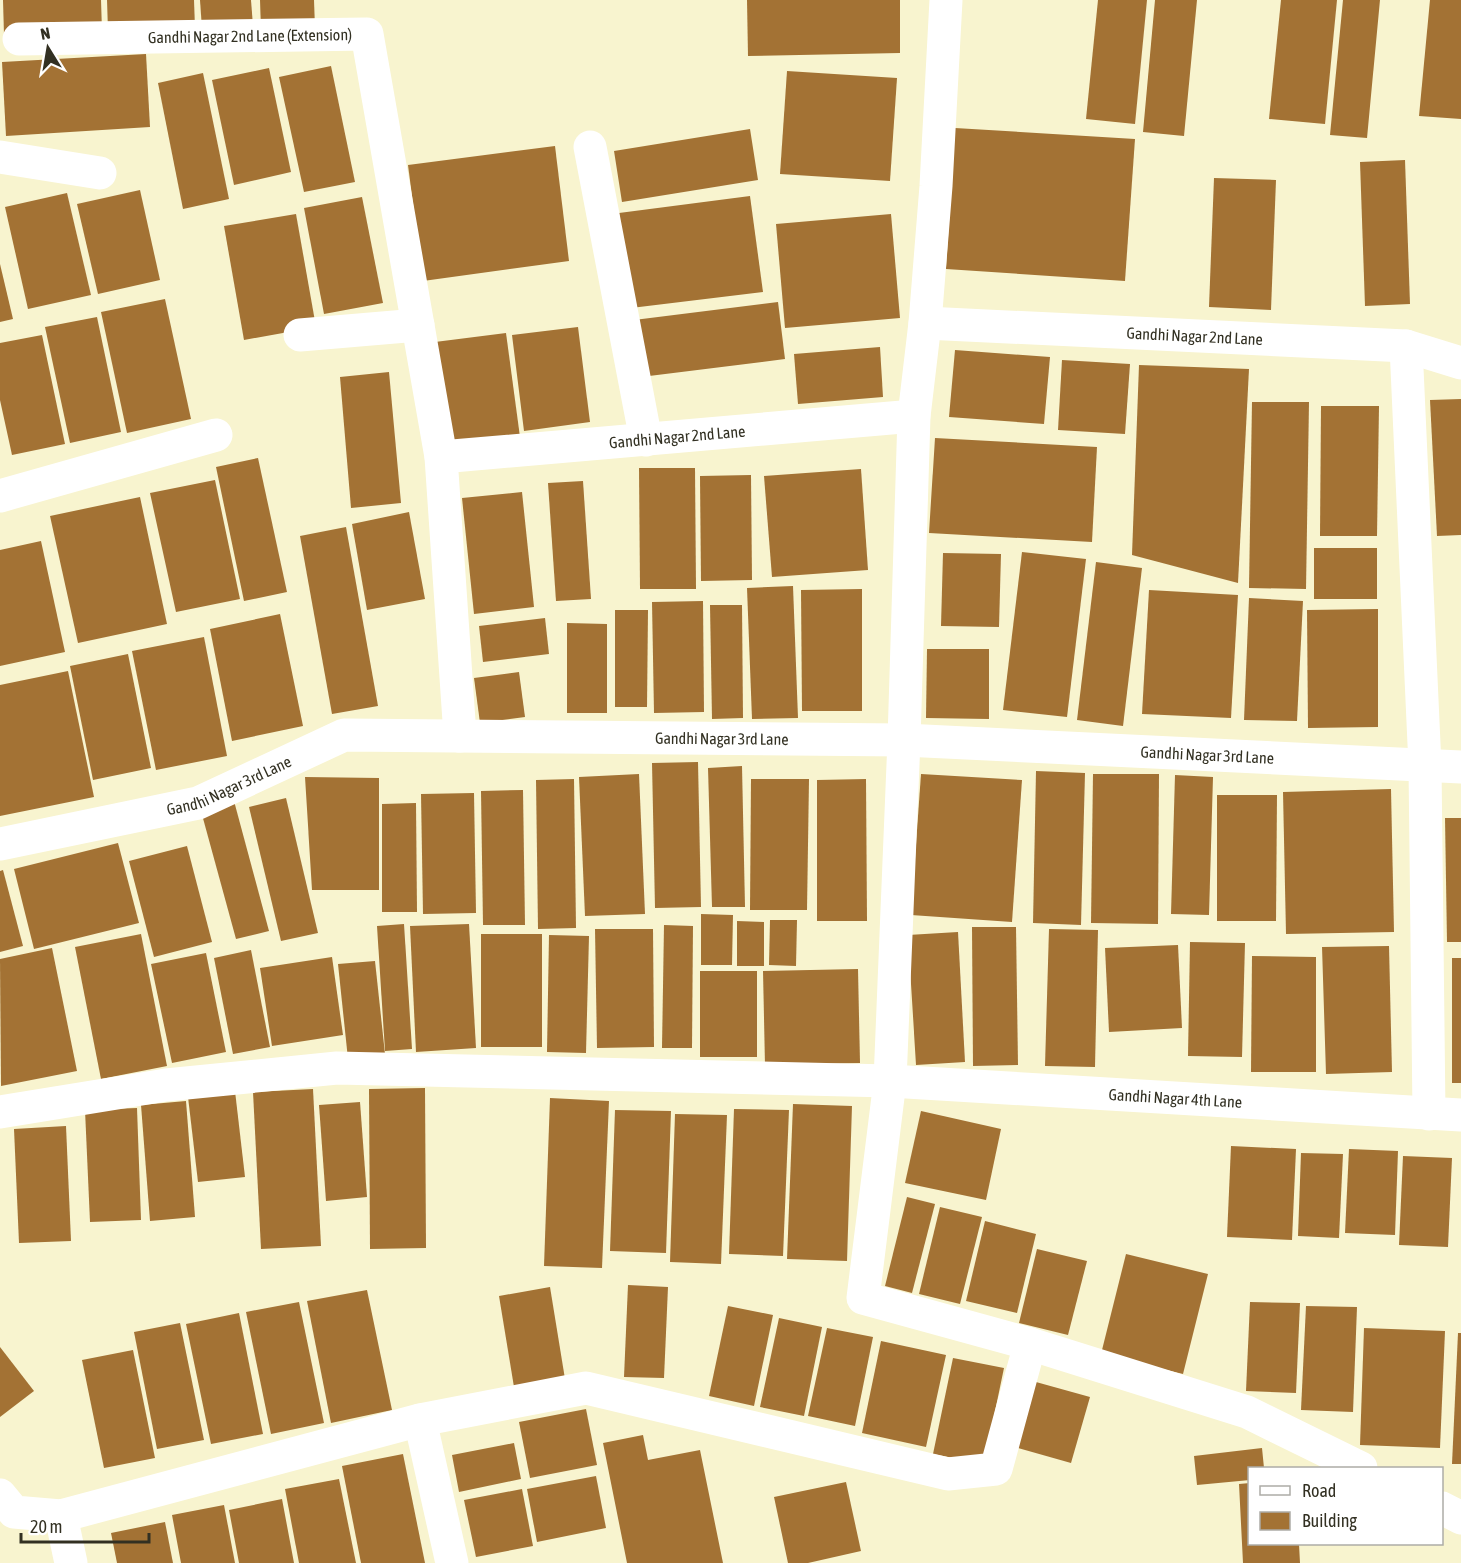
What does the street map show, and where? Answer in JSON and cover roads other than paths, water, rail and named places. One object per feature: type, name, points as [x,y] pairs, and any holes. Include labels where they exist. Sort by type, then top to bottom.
[{"type":"street","points":[[946,0],[925,323],[914,416],[890,1081],[863,1298],[1030,1344],[1247,1412],[1359,1467]]},
{"type":"street","name":"Gandhi Nagar 2nd Lane (Extension)","points":[[19,39],[367,34],[441,457],[460,736]]},
{"type":"street","points":[[591,147],[646,440]]},
{"type":"street","points":[[0,157],[100,173]]},
{"type":"street","name":"Gandhi Nagar 2nd Lane","points":[[925,323],[1406,346],[1461,363]]},
{"type":"street","points":[[300,335],[418,325]]},
{"type":"street","points":[[1406,346],[1425,766],[1429,1114]]},
{"type":"street","name":"Gandhi Nagar 2nd Lane","points":[[441,457],[914,416]]},
{"type":"street","points":[[0,496],[216,435]]},
{"type":"street","name":"Gandhi Nagar 3rd Lane","points":[[0,844],[198,803],[344,735],[904,740],[1461,767]]},
{"type":"street","name":"Gandhi Nagar 4th Lane","points":[[0,1113],[166,1085],[337,1068],[890,1081],[1461,1115]]},
{"type":"street","points":[[0,1495],[14,1512],[61,1516],[420,1420],[586,1388],[948,1474],[996,1469],[1030,1344]]},
{"type":"street","points":[[420,1420],[452,1563]]},
{"type":"street","points":[[1443,1509],[1461,1518]]},
{"type":"street","points":[[61,1516],[71,1563]]}]
